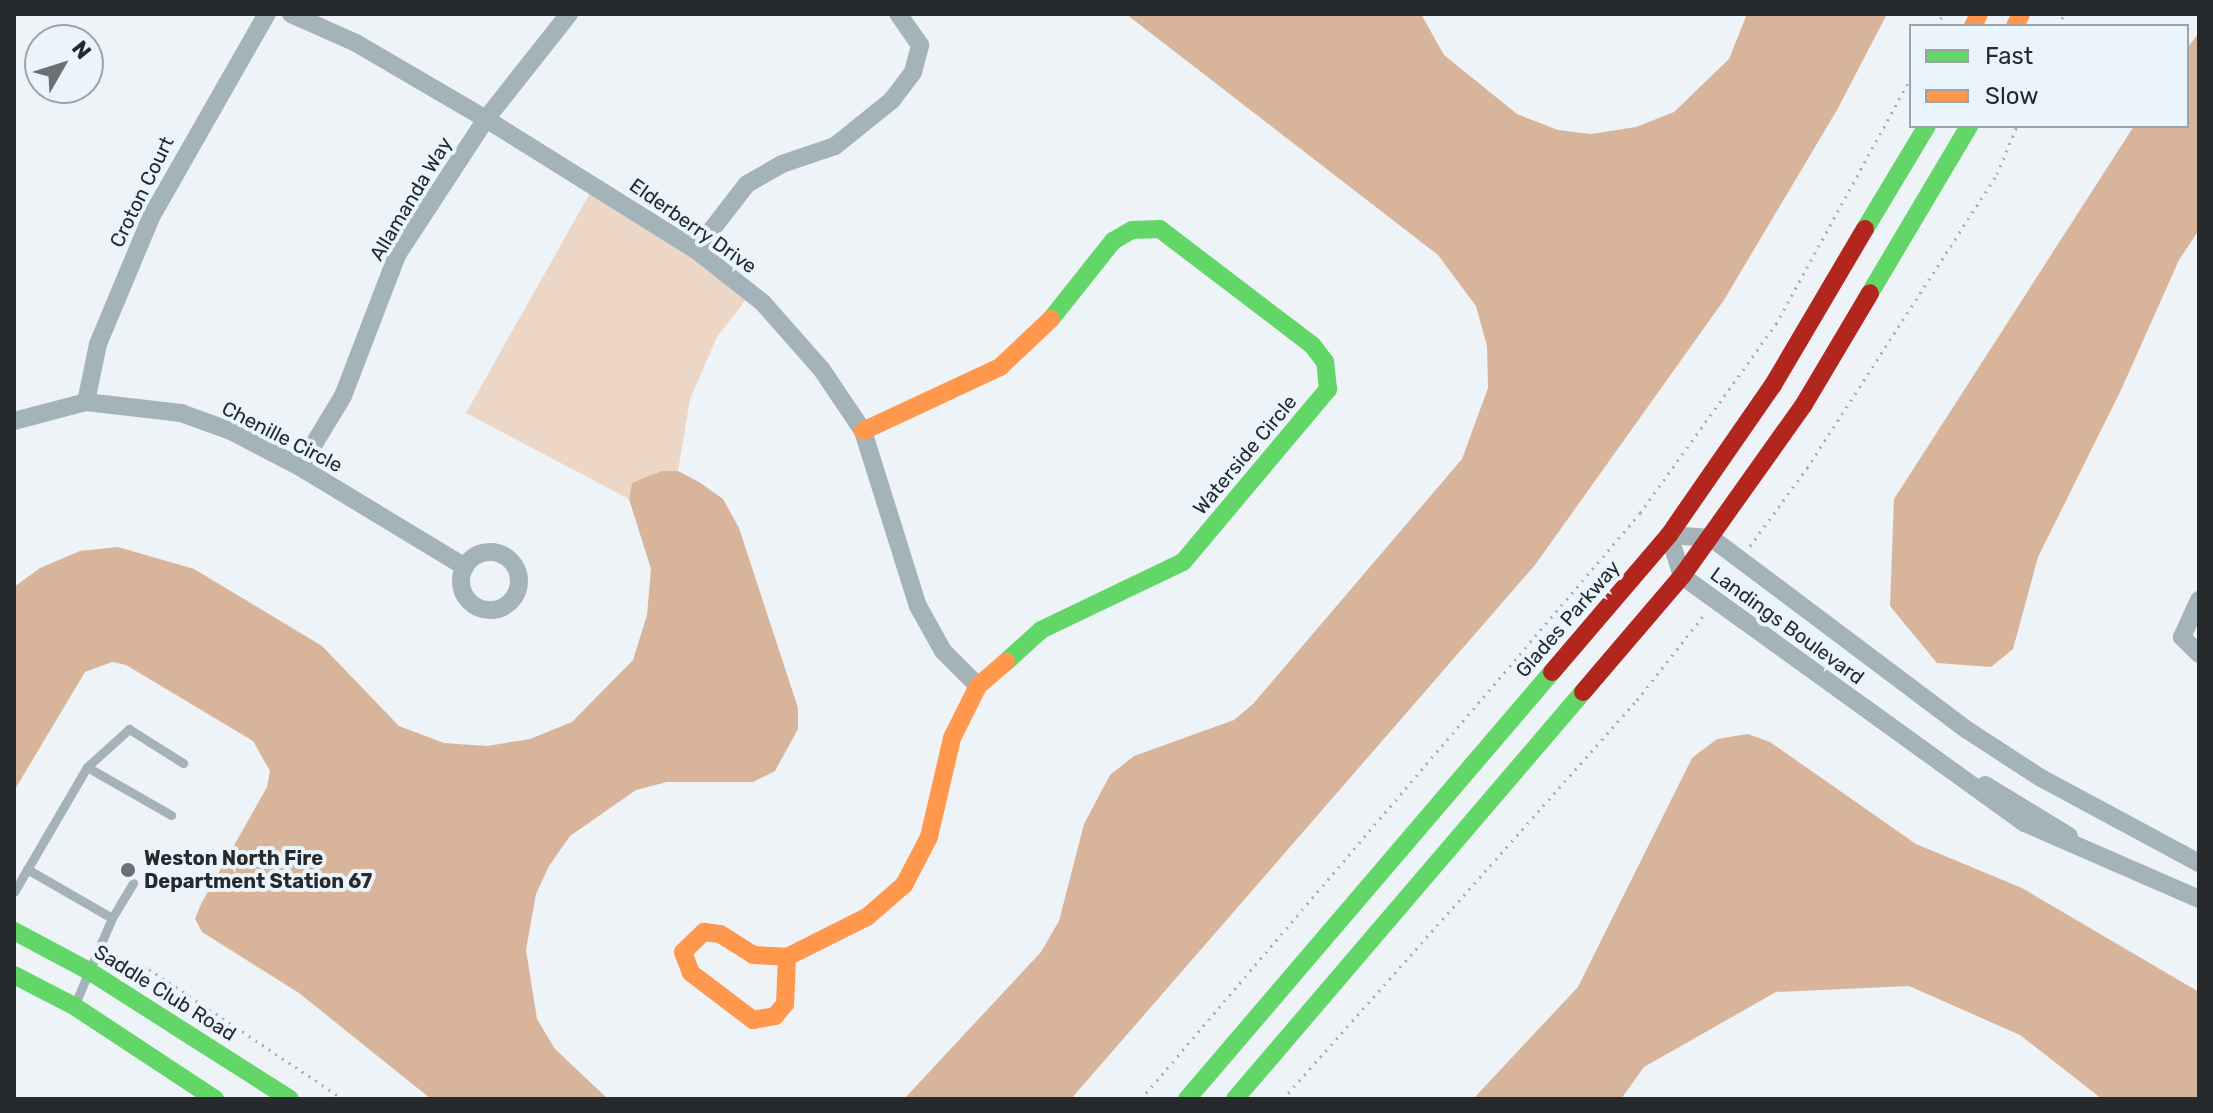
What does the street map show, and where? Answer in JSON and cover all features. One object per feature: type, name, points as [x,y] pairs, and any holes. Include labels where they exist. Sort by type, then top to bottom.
[{"type":"main road","name":"Glades Parkway","points":[[1187,1099],[1669,535],[1773,385],[1926,128]]},
{"type":"main road","points":[[1235,1099],[1682,576],[1711,538],[1867,304],[1968,128]]},
{"type":"main road","name":"Waterside Circle","points":[[787,957],[867,917],[904,885],[929,837],[952,738],[978,686],[1041,630],[1183,562],[1328,389],[1325,362],[1312,345],[1160,229],[1132,230],[1113,241],[1063,308],[1000,367],[863,431]]},
{"type":"main road","name":"Saddle Club Road","points":[[14,931],[89,971],[290,1099]]},
{"type":"main road","points":[[704,932],[720,934],[753,955],[787,957],[785,1004],[775,1016],[753,1020],[691,973],[683,952],[691,939],[704,932]]},
{"type":"main road","points":[[14,975],[74,1006],[215,1099]]},
{"type":"street","name":"Croton Court","points":[[86,402],[98,344],[151,217],[267,14]]},
{"type":"street","name":"Elderberry Drive","points":[[291,14],[356,43],[486,119],[696,250],[794,335],[863,431],[918,606],[943,651],[978,686]]},
{"type":"street","name":"Allamanda Way","points":[[300,467],[343,396],[397,255],[486,119],[569,14]]},
{"type":"street","points":[[696,250],[747,184],[782,164],[835,146],[892,100],[913,72],[920,45],[898,14]]},
{"type":"street","name":"Chenille Circle","points":[[14,421],[86,402],[181,413],[231,431],[300,467],[465,567]]},
{"type":"street","name":"Landings Boulevard","points":[[2199,863],[2032,772],[1711,538],[1669,535],[1682,576],[2025,823],[2199,899]]},
{"type":"street","points":[[2199,600],[2182,637],[2199,654]]},
{"type":"street","points":[[1939,763],[2016,799],[2091,852]]},
{"type":"street","points":[[2016,799],[2032,772]]},
{"type":"lane","points":[[14,892],[87,767],[129,729],[183,763]]},
{"type":"lane","points":[[87,767],[171,815]]},
{"type":"lane","points":[[27,869],[112,918]]},
{"type":"lane","points":[[74,1006],[112,918],[133,883]]},
{"type":"path","points":[[1141,1099],[1640,513],[1776,324],[1909,81]]},
{"type":"path","points":[[122,962],[149,969],[343,1099]]},
{"type":"shaded area","points":[[1126,14],[1421,14],[1444,55],[1517,114],[1558,130],[1591,134],[1636,127],[1674,112],[1729,59],[1747,14],[1887,14],[1837,110],[1724,300],[1535,565],[1071,1099],[904,1099],[1041,952],[1059,921],[1084,824],[1110,775],[1134,756],[1234,720],[1253,704],[1462,459],[1488,388],[1487,346],[1476,306],[1438,255]]},
{"type":"shaded area","points":[[2199,33],[2199,230],[2179,260],[2121,390],[2038,557],[2013,649],[1991,667],[1937,663],[1890,606],[1894,499],[2133,128],[2189,128],[2189,46]]},
{"type":"shaded area","points":[[594,186],[751,293],[717,337],[690,399],[678,471],[632,483],[629,499],[466,413]]},
{"type":"shaded area","points":[[662,471],[678,471],[723,499],[739,528],[798,708],[798,729],[775,771],[753,782],[667,782],[636,790],[570,836],[549,866],[536,894],[526,950],[537,1019],[555,1049],[608,1099],[431,1099],[299,993],[202,932],[195,919],[201,904],[267,787],[270,771],[253,741],[126,665],[112,662],[85,672],[14,791],[14,587],[40,568],[80,551],[118,547],[194,569],[322,646],[399,726],[444,743],[487,746],[530,739],[572,722],[633,660],[647,615],[651,569],[629,499],[632,483]]},
{"type":"shaded area","points":[[1748,734],[1770,742],[1916,844],[2022,888],[2199,992],[2199,1099],[2102,1099],[2020,1035],[1909,986],[1776,992],[1644,1067],[1621,1099],[1473,1099],[1578,987],[1692,758],[1717,739]]},
{"type":"traffic: fast","points":[[1865,229],[1926,128]]},
{"type":"traffic: fast","points":[[1870,293],[1968,128]]},
{"type":"traffic: fast","points":[[1006,662],[1041,630],[1183,562],[1328,389],[1325,362],[1312,345],[1160,229],[1132,230],[1113,241],[1051,319]]},
{"type":"traffic: fast","points":[[1187,1099],[1552,672]]},
{"type":"traffic: fast","points":[[1235,1099],[1583,692]]},
{"type":"traffic: fast","points":[[14,931],[89,971],[290,1099]]},
{"type":"traffic: fast","points":[[14,975],[74,1006],[215,1099]]},
{"type":"traffic: slow","points":[[1974,24],[1979,14]]},
{"type":"traffic: slow","points":[[2016,24],[2021,14]]},
{"type":"traffic: slow","points":[[863,431],[1000,367],[1051,319]]},
{"type":"traffic: slow","points":[[787,957],[785,1004],[775,1016],[753,1020],[691,973],[683,952],[704,932],[720,934],[753,955],[787,957],[867,917],[904,885],[929,837],[952,738],[978,686],[1006,662]]},
{"type":"traffic: jam","points":[[1552,672],[1669,535],[1773,385],[1865,229]]},
{"type":"traffic: jam","points":[[1583,692],[1682,576],[1803,406],[1870,293]]},
{"type":"place","name":"Weston North Fire Department Station 67","points":[[128,870]]}]
